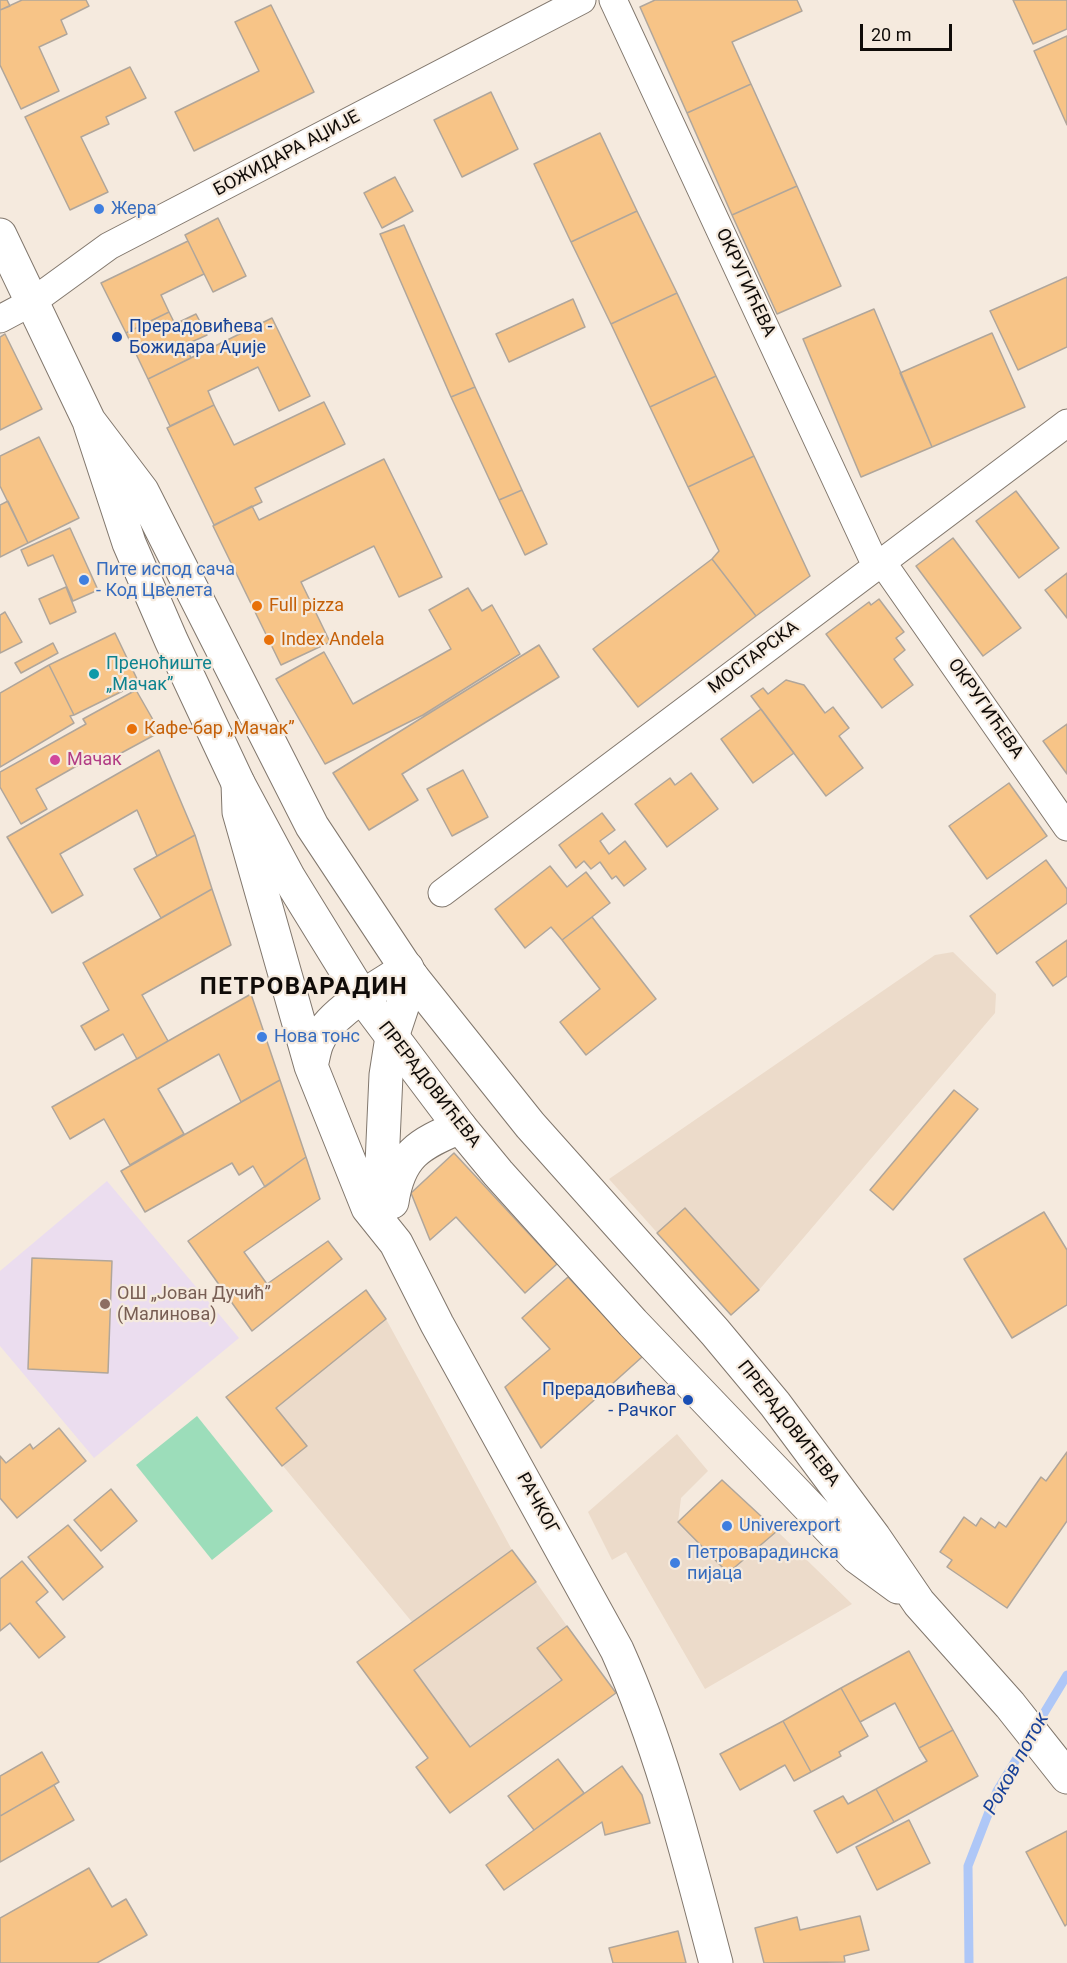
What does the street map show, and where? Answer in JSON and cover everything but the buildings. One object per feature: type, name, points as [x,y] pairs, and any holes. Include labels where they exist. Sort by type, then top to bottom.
[{"type":"main road","name":"ПРЕРАДОВИЋЕВА","points":[[0,235],[89,421],[129,543],[171,640],[238,783],[289,878],[363,998],[460,1127],[498,1173],[633,1323],[857,1557],[919,1603]]},
{"type":"main road","name":"ПРЕРАДОВИЋЕВА","points":[[89,421],[142,491],[312,826],[409,973],[530,1125],[716,1332],[775,1404],[874,1537],[919,1603],[1010,1705],[1064,1774]]},
{"type":"main road","name":"РАЧКОГ","points":[[238,783],[239,812],[311,1066],[349,1166],[368,1208],[396,1243],[437,1324],[617,1650],[650,1733],[672,1799],[716,1963]]},
{"type":"main road","points":[[311,1066],[317,1043],[337,1016],[363,998],[409,973]]},
{"type":"main road","points":[[396,1243],[392,1201],[382,1164],[382,1136],[386,1075],[392,1037],[409,973]]},
{"type":"main road","points":[[392,1201],[399,1170],[408,1159],[432,1139],[460,1127]]},
{"type":"street","name":"БОЖИДАРА АЏИЈЕ","points":[[0,319],[32,302],[109,246],[582,0]]},
{"type":"street","name":"ОКРУГИЋЕВА","points":[[614,0],[879,564],[1067,827]]},
{"type":"street","name":"МОСТАРСКА","points":[[442,893],[1067,423]]},
{"type":"shaded area","points":[[953,952],[996,994],[995,1013],[759,1290],[731,1315],[609,1179],[935,955]]},
{"type":"shaded area","name":"ОШ „Јован Дучић” (Малинова)","points":[[107,1181],[239,1338],[94,1458],[0,1346],[0,1271]]},
{"type":"shaded area","points":[[366,1290],[386,1319],[512,1550],[412,1622],[226,1397]]},
{"type":"shaded area","name":"Петроварадинска пијаца","points":[[677,1434],[708,1471],[681,1498],[678,1522],[728,1573],[777,1531],[852,1604],[705,1689],[626,1552],[612,1560],[588,1512]]},
{"type":"shaded area","points":[[536,1582],[567,1626],[538,1647],[562,1680],[470,1747],[414,1670]]},
{"type":"green space","points":[[197,1416],[273,1511],[212,1560],[136,1465]]},
{"type":"waterway","name":"Роков поток","points":[[1035,1728],[1067,1675]]},
{"type":"waterway","name":"Роков поток","points":[[969,1963],[968,1866],[997,1791],[1028,1740]]},
{"type":"place","name":"Жера","points":[[99,209]]},
{"type":"place","name":"Прерадовићева - Божидара Аџије","points":[[117,337]]},
{"type":"place","name":"Пите испод сача - Код Цвелета","points":[[84,580]]},
{"type":"place","name":"Full pizza","points":[[257,606]]},
{"type":"place","name":"Index Andela","points":[[269,640]]},
{"type":"place","name":"Преноћиште „Мачак”","points":[[94,674]]},
{"type":"place","name":"Кафе-бар „Мачак”","points":[[132,729]]},
{"type":"place","name":"Мачак","points":[[55,760]]},
{"type":"place","name":"Нова тонс","points":[[262,1037]]},
{"type":"place","name":"ОШ „Јован Дучић” (Малинова)","points":[[105,1304]]},
{"type":"place","name":"Прерадовићева - Рачког","points":[[688,1400]]},
{"type":"place","name":"Univerexport","points":[[727,1526]]},
{"type":"place","name":"Петроварадинска пијаца","points":[[675,1563]]},
{"type":"district","name":"ПЕТРОВАРАДИН","points":[[304,988]]}]
